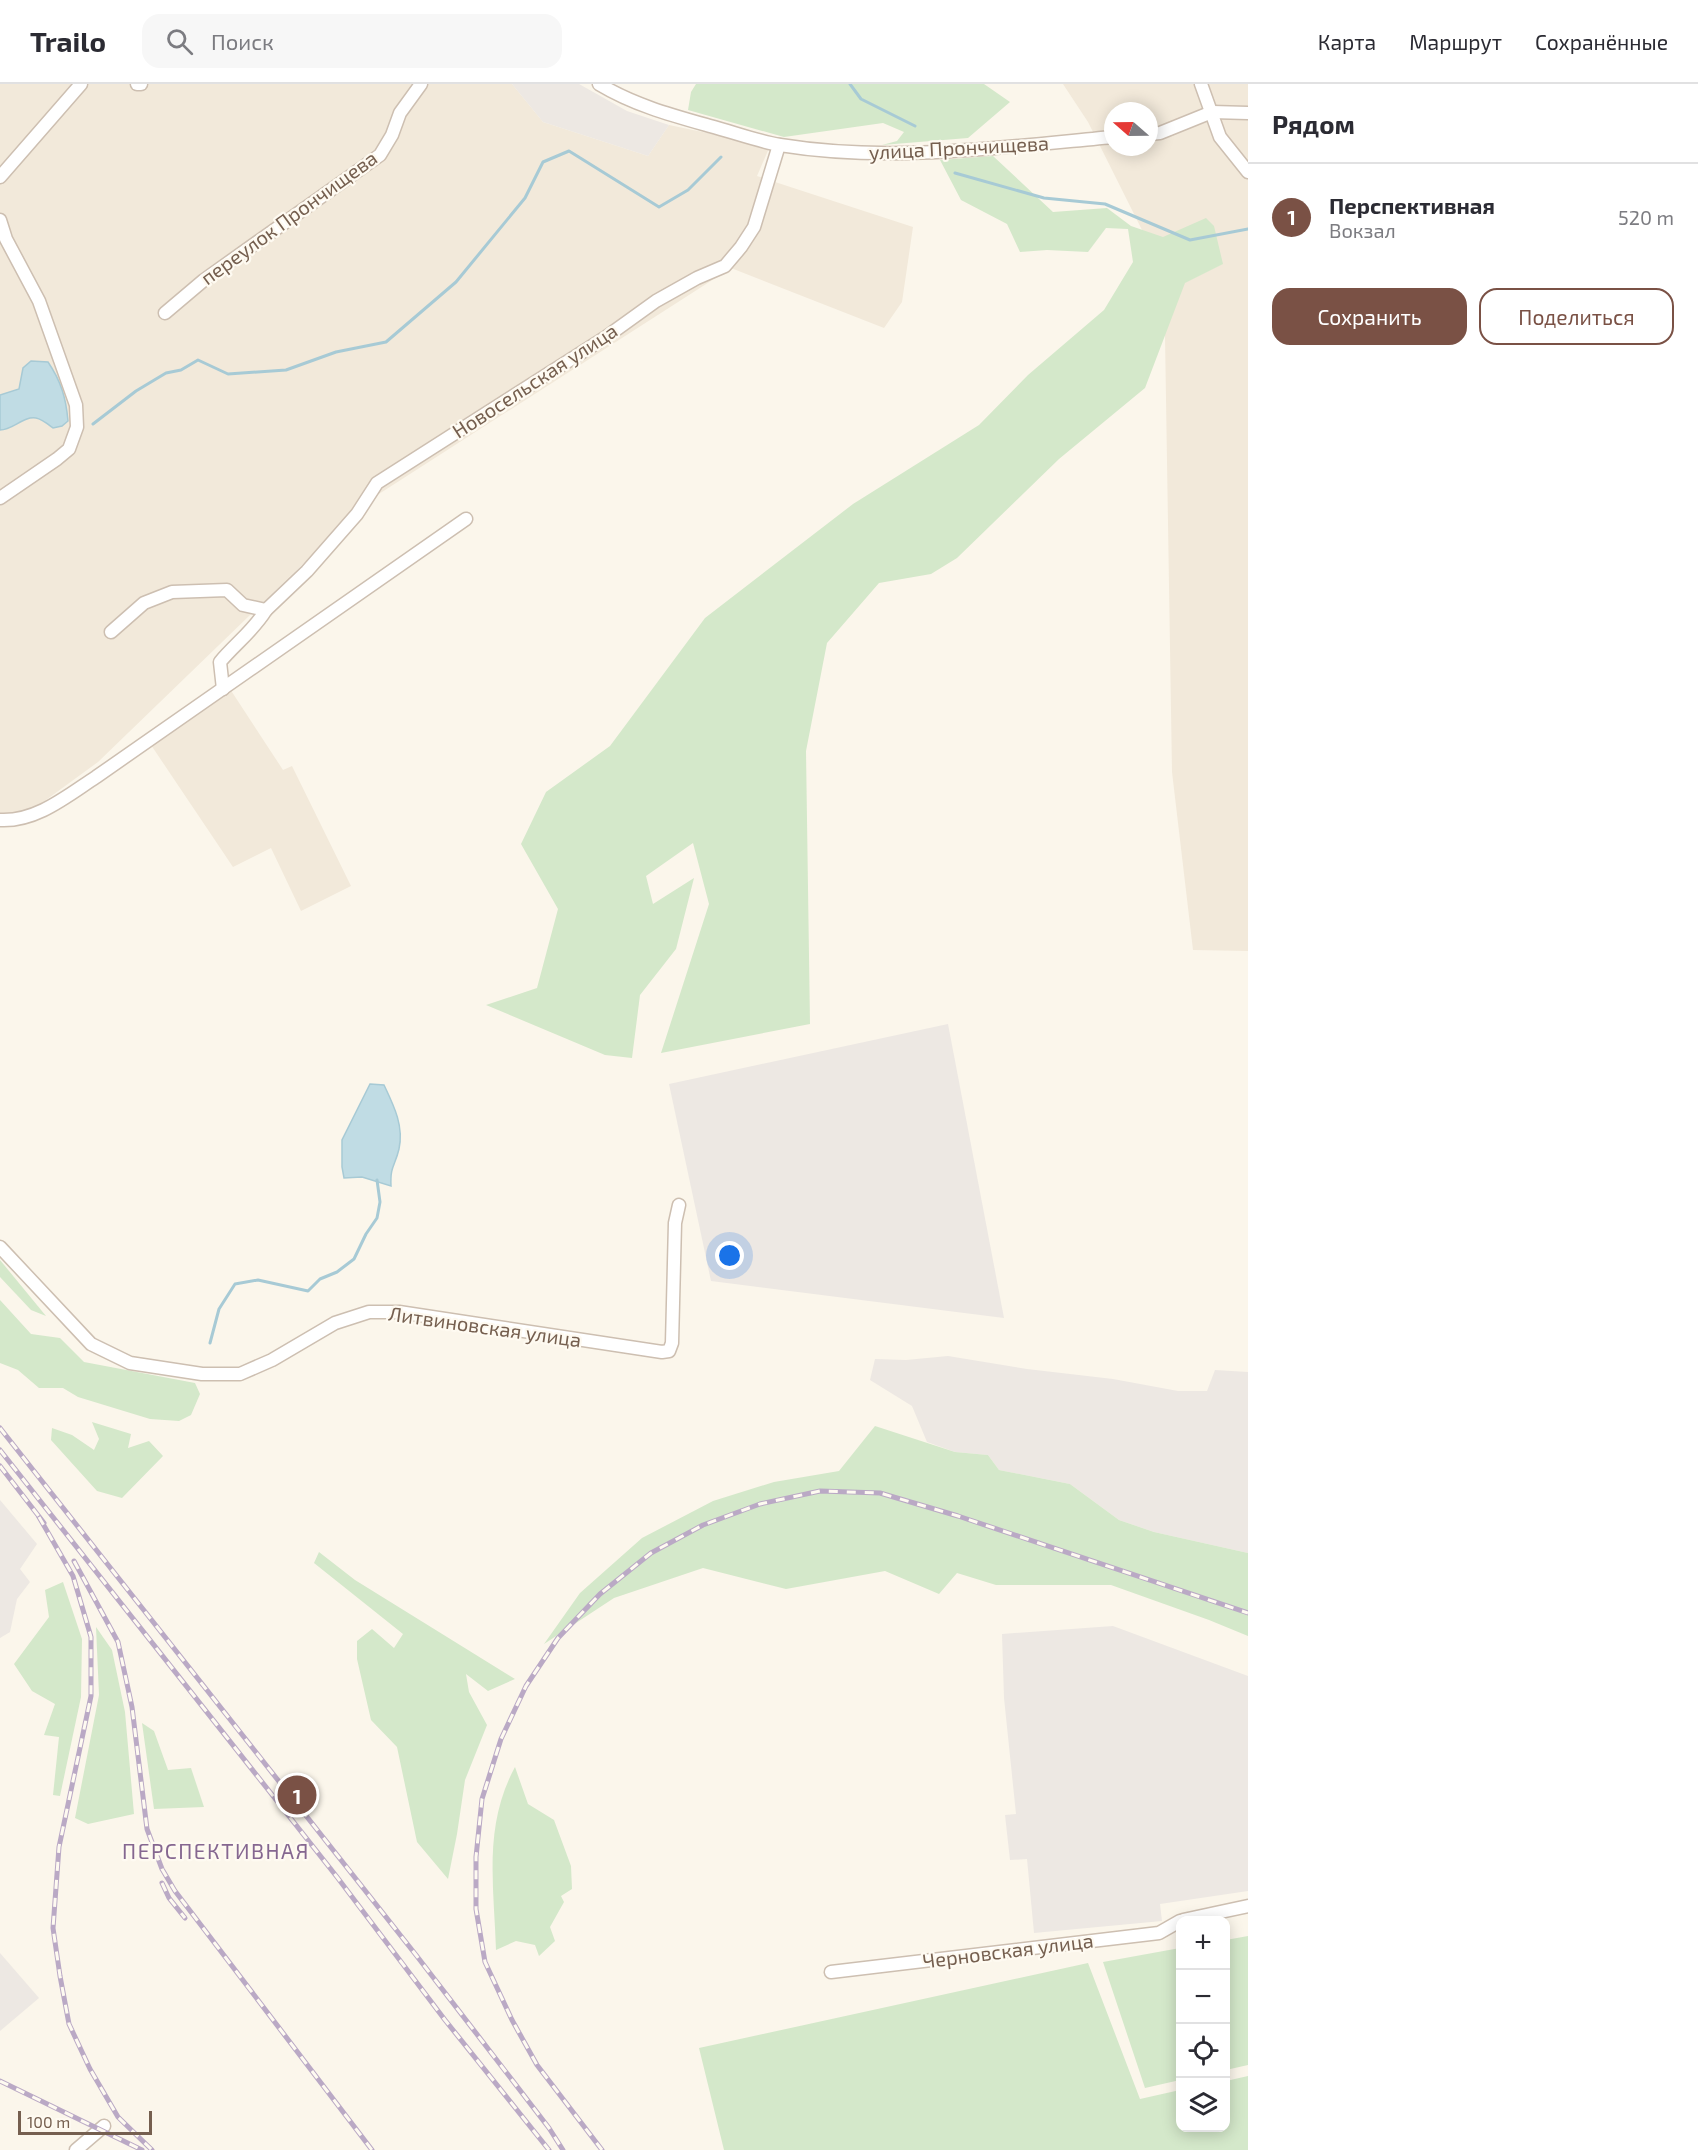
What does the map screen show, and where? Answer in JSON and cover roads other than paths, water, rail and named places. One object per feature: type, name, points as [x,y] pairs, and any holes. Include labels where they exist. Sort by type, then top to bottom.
[{"type":"street","points":[[0,177],[81,84]]},
{"type":"street","name":"переулок Прончищева","points":[[165,314],[204,280],[380,155],[392,135],[400,113],[422,84]]},
{"type":"street","name":"улица Прончищева","points":[[599,84],[654,110],[779,145],[867,154],[918,153],[1104,138]]},
{"type":"street","points":[[1201,84],[1220,137],[1248,172]]},
{"type":"street","points":[[1158,133],[1212,112],[1248,113]]},
{"type":"street","name":"Новосельская улица","points":[[223,689],[220,662],[234,645],[258,624],[266,610],[307,571],[357,514],[377,483],[606,337],[656,301],[697,278],[725,266],[741,248],[754,227],[779,145]]},
{"type":"street","points":[[0,220],[6,239],[39,301],[55,343],[76,405],[77,427],[69,449],[0,498]]},
{"type":"street","points":[[0,820],[10,821],[40,813],[96,777],[466,519]]},
{"type":"street","points":[[111,632],[144,603],[172,592],[227,590],[243,605],[266,610]]},
{"type":"street","name":"Литвиновская улица","points":[[0,1247],[91,1344],[130,1364],[202,1374],[240,1374],[272,1360],[336,1323],[369,1312],[399,1312],[662,1352],[669,1351],[672,1343],[675,1223],[679,1205]]},
{"type":"street","name":"Черновская улица","points":[[1204,1916],[1248,1906]]},
{"type":"street","name":"Черновская улица","points":[[831,1972],[1159,1934],[1176,1924]]},
{"type":"street","points":[[76,2150],[104,2126]]},
{"type":"water","points":[[31,361],[48,362],[53,369],[62,390],[68,421],[62,426],[53,428],[41,420],[31,418],[0,430],[0,395],[19,389],[23,368]]},
{"type":"water","points":[[370,1084],[384,1085],[399,1124],[400,1141],[392,1170],[391,1186],[362,1177],[344,1178],[342,1140]]},
{"type":"waterway","points":[[850,84],[861,99],[915,126]]},
{"type":"waterway","points":[[93,424],[136,391],[166,373],[181,370],[198,360],[228,374],[286,370],[336,352],[386,342],[456,282],[525,198],[543,162],[569,151],[659,207],[688,190],[721,157]]},
{"type":"waterway","points":[[955,173],[1044,198],[1105,204],[1190,240],[1248,229]]},
{"type":"waterway","points":[[210,1343],[219,1309],[235,1284],[258,1280],[308,1291],[320,1279],[337,1272],[354,1259],[377,1218],[380,1202],[377,1180]]},
{"type":"railway","points":[[0,1428],[416,1955],[549,2128],[563,2150]]},
{"type":"railway","points":[[0,1450],[549,2150]]},
{"type":"railway","points":[[0,1466],[44,1523]]},
{"type":"railway","points":[[602,2150],[537,2065],[512,2020],[485,1962],[476,1909],[476,1857],[482,1799],[501,1739],[526,1686],[558,1638],[600,1594],[651,1553],[703,1525],[760,1504],[820,1491],[880,1493],[958,1516],[1248,1613]]},
{"type":"railway","points":[[39,1517],[73,1576],[91,1637],[91,1696],[59,1847],[53,1928],[60,1976],[69,2024],[90,2069],[118,2117],[152,2150]]},
{"type":"railway","points":[[74,1561],[118,1642],[132,1707],[147,1829],[162,1869],[175,1891],[372,2150]]},
{"type":"railway","points":[[162,1883],[169,1898],[185,1918]]},
{"type":"railway","points":[[0,2081],[142,2150]]},
{"type":"place","name":"Перспективная","points":[[297,1795]]},
{"type":"district","name":"ПЕРСПЕКТИВНАЯ","points":[[216,1852]]}]
